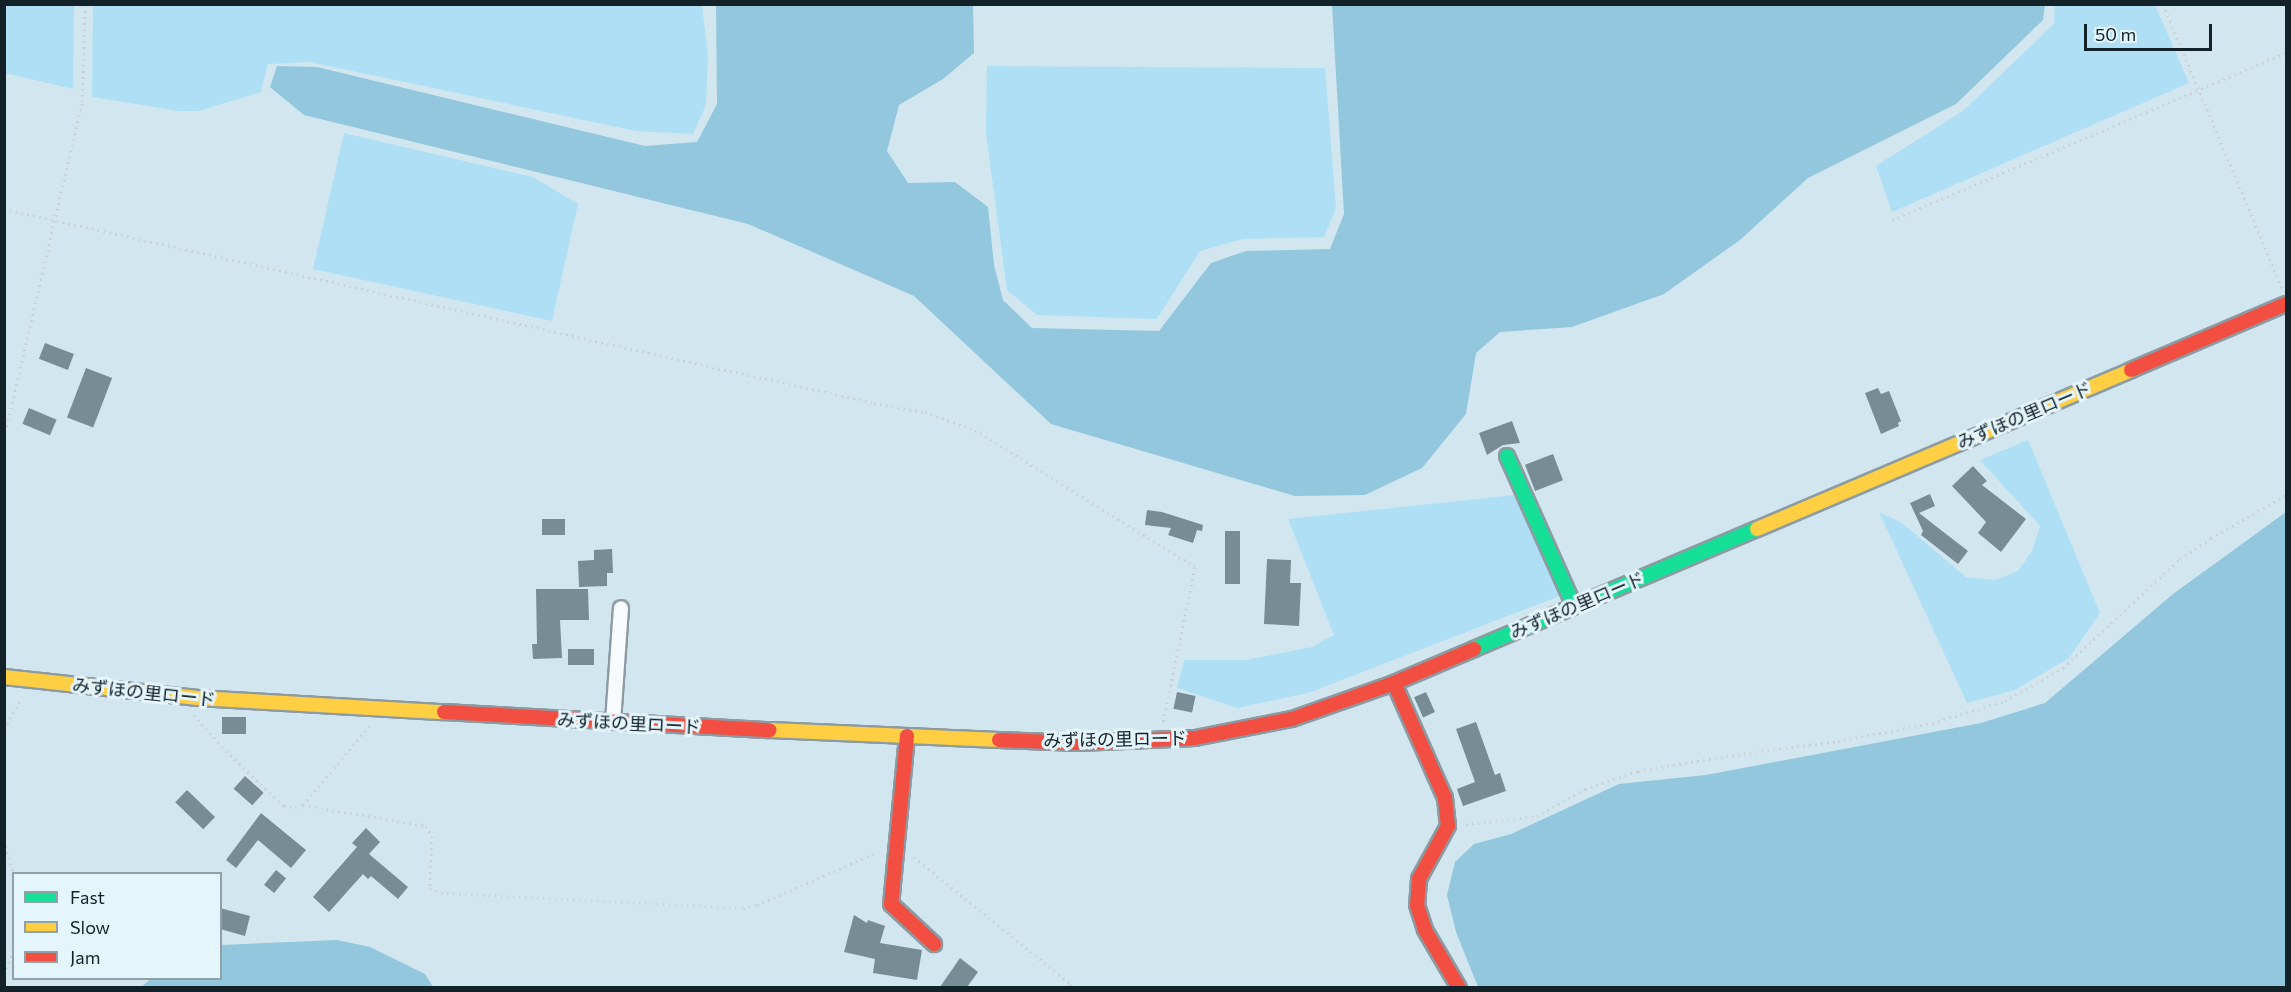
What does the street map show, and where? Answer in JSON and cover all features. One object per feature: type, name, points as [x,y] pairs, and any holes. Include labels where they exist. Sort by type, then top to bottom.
[{"type":"street","name":"みずほの里ロード","points":[[4,677],[177,696],[613,722],[1079,743],[1195,738],[1292,719],[1394,683],[2286,304]]},
{"type":"street","points":[[1507,456],[1574,606]]},
{"type":"street","points":[[613,722],[621,608]]},
{"type":"street","points":[[1394,683],[1445,798],[1449,826],[1419,879],[1417,905],[1425,930],[1459,987]]},
{"type":"street","points":[[907,736],[891,904],[934,944]]},
{"type":"path","points":[[4,438],[82,102],[84,4]]},
{"type":"path","points":[[2163,4],[2282,290]]},
{"type":"path","points":[[1892,220],[2286,53]]},
{"type":"path","points":[[4,209],[874,403],[925,412],[975,430],[1195,567],[1159,741]]},
{"type":"path","points":[[1449,826],[1537,816],[1585,789],[1638,771],[1732,755],[1838,741],[1932,723],[2005,701],[2063,668],[2180,559],[2211,538],[2286,495]]},
{"type":"path","points":[[4,729],[32,680]]},
{"type":"path","points":[[177,696],[226,751],[284,806],[303,805],[426,826],[432,836],[430,888],[441,893],[743,908],[757,905],[897,844],[1071,984],[1071,987]]},
{"type":"path","points":[[303,805],[383,709]]},
{"type":"path","points":[[4,840],[12,872]]},
{"type":"path","points":[[4,974],[12,954]]},
{"type":"shaded area","points":[[5,4],[74,5],[73,89],[5,73]]},
{"type":"shaded area","points":[[93,5],[702,5],[708,56],[706,105],[693,134],[636,131],[310,62],[268,64],[261,92],[199,111],[178,111],[92,97]]},
{"type":"shaded area","points":[[716,5],[973,5],[974,53],[943,79],[899,105],[887,151],[908,183],[955,182],[988,207],[994,265],[1003,300],[1032,328],[1159,331],[1211,263],[1246,251],[1330,249],[1344,214],[1332,5],[2045,5],[2043,20],[1956,104],[1808,178],[1740,240],[1664,294],[1572,327],[1500,332],[1476,353],[1466,414],[1422,468],[1365,495],[1295,496],[1051,424],[914,296],[748,224],[304,115],[270,87],[277,66],[317,67],[645,146],[697,142],[717,104]]},
{"type":"shaded area","points":[[2055,5],[2155,5],[2189,83],[1892,212],[1876,166],[1964,110],[2054,24]]},
{"type":"shaded area","points":[[987,66],[1325,68],[1336,208],[1324,237],[1243,239],[1200,251],[1157,319],[1037,315],[1007,290],[986,133]]},
{"type":"shaded area","points":[[344,133],[533,177],[578,204],[552,321],[313,269]]},
{"type":"shaded area","points":[[2028,440],[2100,613],[2069,658],[2015,690],[1967,703],[1879,512],[1902,523],[1966,577],[1996,580],[2018,571],[2032,551],[2040,526],[1980,460]]},
{"type":"shaded area","points":[[1515,495],[1560,596],[1308,693],[1237,708],[1177,688],[1184,660],[1246,660],[1312,647],[1334,635],[1288,519]]},
{"type":"shaded area","points":[[2286,512],[2286,987],[1478,987],[1456,932],[1447,895],[1455,862],[1474,844],[1511,834],[1619,784],[1706,775],[1981,723],[2045,703],[2173,594]]},
{"type":"shaded area","points":[[337,940],[370,947],[425,974],[433,987],[141,987],[150,980],[222,980],[222,945]]},
{"type":"building","points":[[45,343],[74,354],[68,370],[39,359]]},
{"type":"building","points":[[86,368],[112,378],[93,428],[67,417]]},
{"type":"building","points":[[1878,388],[1881,394],[1889,391],[1901,421],[1898,423],[1899,426],[1881,434],[1865,393]]},
{"type":"building","points":[[29,408],[57,420],[50,435],[22,424]]},
{"type":"building","points":[[1512,421],[1520,443],[1503,445],[1487,455],[1479,433]]},
{"type":"building","points":[[1553,454],[1563,480],[1535,491],[1525,465]]},
{"type":"building","points":[[1973,466],[1987,481],[1982,485],[2026,519],[2001,552],[1978,533],[1986,522],[1952,486]]},
{"type":"building","points":[[1930,494],[1935,506],[1919,513],[1968,551],[1958,564],[1921,535],[1923,531],[1910,503]]},
{"type":"building","points":[[1147,510],[1162,512],[1203,525],[1202,531],[1197,530],[1193,543],[1168,535],[1171,528],[1145,525]]},
{"type":"building","points":[[542,519],[565,519],[565,535],[542,535]]},
{"type":"building","points":[[1225,531],[1240,531],[1240,584],[1225,584]]},
{"type":"building","points":[[612,549],[613,573],[607,573],[607,586],[579,587],[578,561],[594,560],[594,550]]},
{"type":"building","points":[[1267,559],[1291,560],[1290,583],[1301,583],[1299,626],[1264,624]]},
{"type":"building","points":[[536,589],[588,589],[589,620],[560,620],[562,658],[533,659],[532,644],[537,644]]},
{"type":"building","points":[[568,649],[594,649],[594,665],[568,665]]},
{"type":"building","points":[[1177,692],[1196,696],[1192,713],[1173,709]]},
{"type":"building","points":[[1426,692],[1435,712],[1423,717],[1414,697]]},
{"type":"building","points":[[222,717],[246,717],[246,734],[222,734]]},
{"type":"building","points":[[1476,722],[1495,775],[1500,773],[1506,791],[1463,806],[1457,789],[1475,782],[1456,729]]},
{"type":"building","points":[[245,776],[264,793],[252,805],[234,789]]},
{"type":"building","points":[[187,790],[215,817],[203,829],[175,802]]},
{"type":"building","points":[[261,813],[306,850],[291,868],[258,840],[236,868],[226,860]]},
{"type":"building","points":[[366,828],[380,842],[369,854],[408,887],[398,899],[371,876],[368,879],[363,874],[329,912],[313,897],[357,847],[352,843]]},
{"type":"building","points":[[276,870],[286,878],[274,893],[264,885]]},
{"type":"building","points":[[222,909],[250,916],[245,936],[222,930]]},
{"type":"building","points":[[854,915],[867,923],[868,920],[885,926],[880,943],[922,950],[917,980],[873,973],[875,959],[844,952]]},
{"type":"building","points":[[960,958],[978,972],[967,987],[940,987]]},
{"type":"traffic: fast","points":[[1507,456],[1574,606]]},
{"type":"traffic: fast","points":[[1474,649],[1757,529]]},
{"type":"traffic: slow","points":[[1757,529],[2131,370]]},
{"type":"traffic: slow","points":[[4,677],[198,698],[444,712]]},
{"type":"traffic: slow","points":[[770,730],[999,740]]},
{"type":"traffic: jam","points":[[2131,370],[2286,304]]},
{"type":"traffic: jam","points":[[999,740],[1079,743],[1195,738],[1292,719],[1394,683],[1474,649]]},
{"type":"traffic: jam","points":[[1394,683],[1445,798],[1448,826],[1419,879],[1417,905],[1425,930],[1459,988]]},
{"type":"traffic: jam","points":[[444,712],[770,730]]},
{"type":"traffic: jam","points":[[907,736],[891,904],[934,944]]}]
